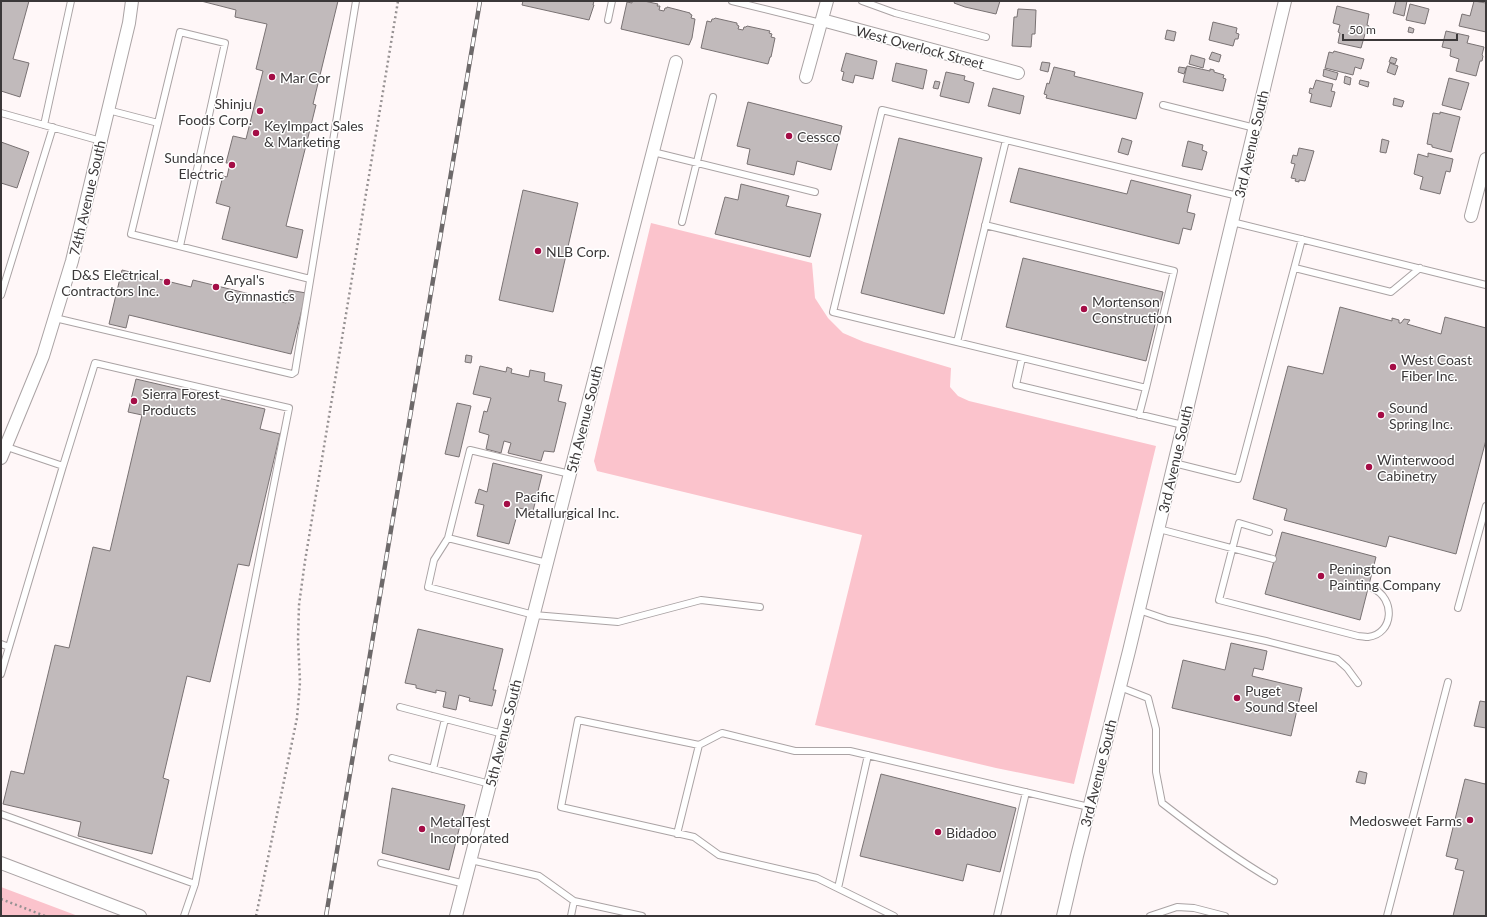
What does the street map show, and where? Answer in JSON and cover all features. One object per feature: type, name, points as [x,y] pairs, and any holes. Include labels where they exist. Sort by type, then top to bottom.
[{"type":"street","name":"74th Avenue South","points":[[2,450],[43,356],[72,261],[129,23],[132,1]]},
{"type":"street","points":[[806,77],[827,1]]},
{"type":"street","name":"3rd Avenue South","points":[[1063,916],[1139,610],[1285,1]]},
{"type":"street","name":"West Overlock Street","points":[[821,22],[1018,73]]},
{"type":"street","name":"5th Avenue South","points":[[456,916],[676,62]]},
{"type":"street","points":[[1471,216],[1486,159]]},
{"type":"street","points":[[1,864],[140,916]]},
{"type":"lane","points":[[44,124],[71,1]]},
{"type":"lane","points":[[55,318],[292,374],[295,372],[356,1]]},
{"type":"lane","points":[[608,20],[612,1]]},
{"type":"lane","points":[[732,1],[821,22]]},
{"type":"lane","points":[[862,1],[895,13],[986,37]]},
{"type":"lane","points":[[180,246],[225,43],[180,32],[132,234],[310,279]]},
{"type":"lane","points":[[682,222],[713,97]]},
{"type":"lane","points":[[1163,104],[1255,128]]},
{"type":"lane","points":[[108,110],[158,123]]},
{"type":"lane","points":[[1146,388],[832,312],[882,110],[1238,196]]},
{"type":"lane","points":[[1,113],[101,141]]},
{"type":"lane","points":[[1,295],[54,127]]},
{"type":"lane","points":[[957,342],[1006,140]]},
{"type":"lane","points":[[653,152],[815,192]]},
{"type":"lane","points":[[1232,222],[1486,285]]},
{"type":"lane","points":[[985,225],[1174,271],[1139,415]]},
{"type":"lane","points":[[1174,463],[1238,479],[1302,239]]},
{"type":"lane","points":[[1295,268],[1390,292],[1420,268]]},
{"type":"lane","points":[[1022,358],[1016,385],[1183,425]]},
{"type":"lane","points":[[1,674],[95,363],[289,408],[195,884],[184,916]]},
{"type":"lane","points":[[2,450],[64,466]]},
{"type":"lane","points":[[570,474],[470,450],[448,538],[434,560],[428,587],[534,614],[618,622],[701,600],[760,607]]},
{"type":"lane","points":[[1458,608],[1486,506]]},
{"type":"lane","points":[[1269,532],[1239,524],[1219,600],[1358,636],[1369,637],[1381,632],[1386,624],[1390,611],[1383,595],[1372,588]]},
{"type":"lane","points":[[1158,529],[1273,559]]},
{"type":"lane","points":[[448,538],[547,563]]},
{"type":"lane","points":[[1139,610],[1168,620],[1266,641],[1337,659],[1347,668],[1358,683]]},
{"type":"lane","points":[[1,644],[9,647]]},
{"type":"lane","points":[[1386,916],[1448,682]]},
{"type":"lane","points":[[1120,687],[1148,698],[1156,729],[1156,772],[1162,802],[1207,838],[1245,864],[1274,881]]},
{"type":"lane","points":[[400,707],[503,734]]},
{"type":"lane","points":[[433,769],[445,719]]},
{"type":"lane","points":[[894,916],[817,878],[719,855],[694,837],[561,807],[578,720],[699,746],[722,733],[795,751],[850,751],[1089,808]]},
{"type":"lane","points":[[677,834],[699,746]]},
{"type":"lane","points":[[838,888],[868,755]]},
{"type":"lane","points":[[392,758],[490,784]]},
{"type":"lane","points":[[997,916],[1026,792]]},
{"type":"lane","points":[[1,814],[195,884]]},
{"type":"lane","points":[[471,860],[539,876],[574,901],[642,916]]},
{"type":"lane","points":[[380,863],[465,884]]},
{"type":"lane","points":[[571,916],[574,901]]},
{"type":"lane","points":[[1150,916],[1177,907],[1194,908],[1225,916]]},
{"type":"path","points":[[256,916],[298,718],[300,682],[298,640],[299,605],[305,561],[398,1]]},
{"type":"path","points":[[1,899],[45,916]]},
{"type":"shaded area","points":[[651,223],[812,263],[815,298],[828,318],[843,333],[864,342],[951,368],[950,387],[958,396],[969,401],[1156,446],[1074,784],[996,768],[815,725],[862,535],[597,471],[594,461]]},
{"type":"shaded area","points":[[1,887],[78,916],[1,916]]},
{"type":"building","points":[[1,1],[29,1],[13,59],[29,63],[20,97],[1,91]]},
{"type":"building","points":[[201,1],[338,1],[313,104],[316,105],[286,226],[303,230],[297,258],[222,239],[230,207],[216,203],[223,176],[227,177],[230,163],[226,163],[233,136],[246,139],[263,71],[256,69],[267,24],[235,17],[236,10]]},
{"type":"building","points":[[523,1],[594,1],[594,5],[589,20],[522,5]]},
{"type":"building","points":[[632,1],[644,1],[658,4],[657,6],[660,6],[659,10],[664,11],[667,7],[690,13],[692,15],[691,18],[695,19],[692,38],[689,45],[621,29],[627,2],[632,3]]},
{"type":"building","points":[[955,1],[1000,1],[996,14],[965,7],[954,3]]},
{"type":"building","points":[[1396,1],[1407,1],[1404,16],[1393,13]]},
{"type":"building","points":[[1474,1],[1486,3],[1486,32],[1459,26],[1462,14],[1470,16]]},
{"type":"building","points":[[1410,4],[1429,9],[1425,24],[1406,20]]},
{"type":"building","points":[[1337,6],[1369,14],[1367,25],[1369,26],[1361,48],[1338,43],[1340,33],[1338,32],[1340,25],[1333,23]]},
{"type":"building","points":[[1018,9],[1036,10],[1035,34],[1032,34],[1031,47],[1012,46],[1014,17],[1017,17]]},
{"type":"building","points":[[715,18],[737,23],[739,26],[738,29],[743,30],[744,27],[747,26],[770,31],[769,33],[772,34],[771,37],[775,38],[768,64],[701,48],[707,21],[711,22],[712,19]]},
{"type":"building","points":[[1213,22],[1237,28],[1236,33],[1239,34],[1238,39],[1235,39],[1233,46],[1209,40]]},
{"type":"building","points":[[1409,27],[1414,29],[1413,33],[1408,32]]},
{"type":"building","points":[[1167,30],[1176,32],[1174,41],[1165,39]]},
{"type":"building","points":[[1446,31],[1469,36],[1467,43],[1484,47],[1482,61],[1480,61],[1476,76],[1456,71],[1459,59],[1450,56],[1451,49],[1442,47]]},
{"type":"building","points":[[1334,51],[1364,59],[1361,69],[1355,67],[1353,75],[1325,68],[1329,52],[1333,53]]},
{"type":"building","points":[[1212,52],[1221,55],[1219,62],[1209,59]]},
{"type":"building","points":[[846,53],[877,61],[873,79],[855,75],[853,83],[842,80],[844,72],[841,71]]},
{"type":"building","points":[[1191,55],[1205,59],[1203,68],[1189,64]]},
{"type":"building","points":[[1391,57],[1397,59],[1395,64],[1389,62]]},
{"type":"building","points":[[1042,62],[1050,63],[1048,72],[1040,70]]},
{"type":"building","points":[[896,63],[927,70],[923,89],[892,81]]},
{"type":"building","points":[[1390,63],[1398,66],[1395,75],[1387,72]]},
{"type":"building","points":[[1187,66],[1210,71],[1210,69],[1224,75],[1223,78],[1226,79],[1223,91],[1183,82]]},
{"type":"building","points":[[1054,67],[1075,72],[1074,76],[1143,93],[1136,119],[1046,98],[1047,95],[1044,94],[1047,83],[1049,84]]},
{"type":"building","points":[[1179,67],[1186,68],[1184,74],[1178,72]]},
{"type":"building","points":[[1324,69],[1338,73],[1336,80],[1323,76]]},
{"type":"building","points":[[946,72],[965,76],[964,80],[974,83],[969,103],[940,96]]},
{"type":"building","points":[[1345,76],[1351,78],[1350,85],[1344,83]]},
{"type":"building","points":[[1449,78],[1469,83],[1461,110],[1442,105]]},
{"type":"building","points":[[1316,80],[1333,84],[1331,91],[1335,92],[1331,107],[1310,102],[1312,94],[1309,93],[1310,88],[1313,89]]},
{"type":"building","points":[[1360,80],[1369,82],[1368,87],[1359,84]]},
{"type":"building","points":[[935,81],[940,82],[938,89],[933,88]]},
{"type":"building","points":[[993,88],[1024,96],[1020,114],[988,106]]},
{"type":"building","points":[[1394,98],[1404,101],[1402,107],[1393,105]]},
{"type":"building","name":"Cessco","points":[[748,102],[842,126],[831,170],[797,161],[794,175],[747,164],[750,149],[737,146]]},
{"type":"building","points":[[1440,112],[1460,117],[1451,152],[1432,147],[1432,145],[1427,144],[1433,113],[1440,114]]},
{"type":"building","points":[[899,138],[982,158],[944,314],[861,293]]},
{"type":"building","points":[[1122,138],[1132,141],[1128,155],[1118,152]]},
{"type":"building","points":[[1382,139],[1389,141],[1386,153],[1380,152]]},
{"type":"building","points":[[1188,141],[1203,145],[1202,150],[1207,152],[1202,170],[1182,166]]},
{"type":"building","points":[[1,142],[29,152],[17,188],[1,183]]},
{"type":"building","points":[[1299,148],[1314,151],[1305,181],[1299,180],[1299,182],[1295,181],[1296,179],[1291,178],[1295,164],[1291,163],[1293,155],[1297,156]]},
{"type":"building","points":[[1428,153],[1453,159],[1450,172],[1446,171],[1440,194],[1420,189],[1423,177],[1414,174],[1418,154],[1428,157]]},
{"type":"building","points":[[1019,168],[1127,194],[1131,180],[1191,195],[1187,212],[1195,214],[1191,230],[1183,228],[1179,244],[1010,202]]},
{"type":"building","points":[[741,184],[789,196],[786,206],[821,214],[810,257],[715,234],[725,197],[738,200]]},
{"type":"building","name":"NLB Corp.","points":[[523,190],[578,203],[553,312],[499,300]]},
{"type":"building","name":"Mortenson Construction","points":[[1023,258],[1163,292],[1146,361],[1006,327]]},
{"type":"building","points":[[122,270],[191,287],[193,280],[286,303],[289,290],[306,293],[291,354],[129,315],[126,328],[109,324]]},
{"type":"building","points":[[1340,307],[1392,321],[1392,318],[1399,320],[1399,323],[1401,323],[1404,319],[1410,320],[1407,324],[1441,334],[1445,317],[1486,328],[1486,440],[1456,554],[1389,536],[1386,547],[1284,520],[1287,509],[1253,499],[1288,366],[1323,374]]},
{"type":"building","points":[[466,355],[472,356],[471,363],[465,362]]},
{"type":"building","points":[[480,366],[506,372],[507,367],[512,369],[511,373],[529,377],[530,370],[545,373],[544,381],[562,385],[558,401],[566,403],[554,452],[544,451],[541,461],[508,453],[511,443],[504,441],[501,453],[486,449],[489,435],[479,432],[484,411],[487,412],[491,398],[473,394]]},
{"type":"building","points":[[136,379],[265,409],[260,429],[280,434],[249,566],[238,564],[210,682],[187,676],[163,778],[169,780],[152,854],[78,836],[81,822],[3,804],[11,771],[24,774],[55,645],[69,648],[93,547],[110,551],[142,415],[128,412]]},
{"type":"building","points":[[457,403],[471,406],[459,457],[445,454]]},
{"type":"building","name":"Pacific Metallurgical Inc.","points":[[493,463],[542,475],[533,511],[519,508],[509,544],[477,536],[484,505],[475,503],[479,489],[487,492]]},
{"type":"building","name":"Penington Painting Company","points":[[1282,532],[1376,557],[1360,620],[1265,594]]},
{"type":"building","points":[[418,629],[503,649],[493,690],[496,690],[492,706],[469,701],[470,698],[459,695],[456,710],[443,707],[446,692],[436,690],[436,693],[416,688],[416,685],[405,683]]},
{"type":"building","name":"Puget Sound Steel","points":[[1231,643],[1267,651],[1263,670],[1254,668],[1252,676],[1302,688],[1291,736],[1172,708],[1183,660],[1225,670]]},
{"type":"building","points":[[1480,701],[1486,702],[1486,728],[1474,726]]},
{"type":"building","points":[[1359,771],[1367,773],[1365,784],[1356,782]]},
{"type":"building","name":"Bidadoo","points":[[881,774],[1016,808],[1000,872],[967,864],[963,881],[860,856]]},
{"type":"building","name":"Medosweet Farms","points":[[1465,779],[1485,784],[1486,781],[1486,916],[1453,916],[1464,871],[1455,869],[1458,859],[1446,856]]},
{"type":"building","name":"MetalTest Incorporated","points":[[392,788],[465,805],[449,870],[382,853]]},
{"type":"railway","points":[[326,916],[480,1]]},
{"type":"place","name":"Mar Cor","points":[[272,77]]},
{"type":"place","name":"Shinju Foods Corp.","points":[[260,111]]},
{"type":"place","name":"KeyImpact Sales & Marketing","points":[[256,133]]},
{"type":"place","name":"Cessco","points":[[789,136]]},
{"type":"place","name":"Sundance Electric","points":[[232,165]]},
{"type":"place","name":"NLB Corp.","points":[[538,251]]},
{"type":"place","name":"D&S Electrical Contractors Inc.","points":[[167,282]]},
{"type":"place","name":"Aryal's Gymnastics","points":[[216,287]]},
{"type":"place","name":"Mortenson Construction","points":[[1084,309]]},
{"type":"place","name":"West Coast Fiber Inc.","points":[[1393,367]]},
{"type":"place","name":"Sierra Forest Products","points":[[134,401]]},
{"type":"place","name":"Sound Spring Inc.","points":[[1381,415]]},
{"type":"place","name":"Winterwood Cabinetry","points":[[1369,467]]},
{"type":"place","name":"Pacific Metallurgical Inc.","points":[[507,504]]},
{"type":"place","name":"Penington Painting Company","points":[[1321,576]]},
{"type":"place","name":"Puget Sound Steel","points":[[1237,698]]},
{"type":"place","name":"Medosweet Farms","points":[[1470,820]]},
{"type":"place","name":"MetalTest Incorporated","points":[[422,829]]},
{"type":"place","name":"Bidadoo","points":[[938,832]]}]
